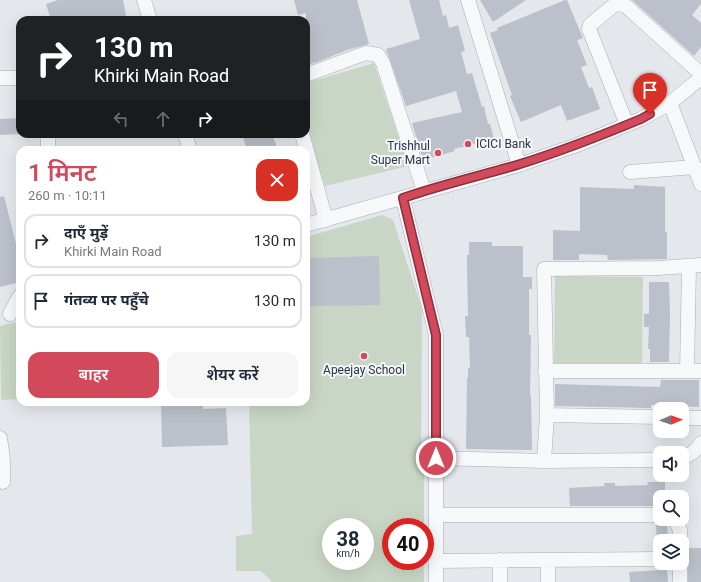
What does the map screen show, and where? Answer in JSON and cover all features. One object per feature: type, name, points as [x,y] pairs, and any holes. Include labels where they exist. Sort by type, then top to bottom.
[{"type":"street","points":[[144,0],[149,16]]},
{"type":"street","points":[[468,0],[519,164]]},
{"type":"street","points":[[627,125],[601,63],[589,29],[590,25],[614,5],[620,4],[626,6],[701,74]]},
{"type":"street","points":[[310,74],[366,53],[378,55],[383,63],[424,191]]},
{"type":"street","points":[[0,78],[16,78]]},
{"type":"street","points":[[310,224],[519,164],[577,145],[641,119],[670,103],[701,78]]},
{"type":"street","points":[[670,103],[701,184]]},
{"type":"street","points":[[310,163],[326,220]]},
{"type":"street","points":[[630,172],[695,167]]},
{"type":"street","points":[[403,198],[436,335],[436,582]]},
{"type":"street","points":[[544,461],[547,415],[545,372],[544,269],[695,266],[694,371],[545,372]]},
{"type":"street","points":[[10,313],[16,303]]},
{"type":"street","points":[[547,415],[653,417]]},
{"type":"street","points":[[689,418],[701,418]]},
{"type":"street","points":[[0,438],[3,458],[3,482]]},
{"type":"street","points":[[689,456],[701,443]]},
{"type":"street","points":[[436,458],[544,461],[653,460]]},
{"type":"street","points":[[436,515],[653,515]]},
{"type":"street","points":[[436,561],[653,559]]},
{"type":"street","points":[[500,560],[500,582]]},
{"type":"street","points":[[548,560],[548,582]]},
{"type":"street","points":[[680,570],[680,582]]},
{"type":"green space","points":[[374,63],[408,166],[325,186],[309,138],[310,138],[310,82]]},
{"type":"green space","name":"Apeejay School","points":[[382,215],[393,220],[422,309],[421,443],[424,477],[424,518],[382,518],[382,570],[424,570],[424,582],[272,582],[261,571],[236,571],[236,536],[252,534],[249,406],[310,406],[310,236]]},
{"type":"green space","points":[[555,276],[643,277],[642,363],[554,363]]},
{"type":"green space","points":[[16,322],[16,399],[1,400],[0,326]]},
{"type":"building","points":[[58,0],[123,0],[126,16],[50,16],[46,4]]},
{"type":"building","points":[[294,0],[357,0],[369,44],[347,50],[310,64],[310,16],[306,16],[306,13],[298,15]]},
{"type":"building","points":[[409,0],[439,0],[443,16],[446,15],[449,28],[458,25],[465,51],[461,52],[467,74],[472,73],[482,107],[484,106],[488,124],[490,124],[494,139],[454,149],[455,151],[423,160],[412,123],[462,112],[456,91],[406,106],[386,49],[420,39]]},
{"type":"building","points":[[480,0],[526,0],[493,22]]},
{"type":"building","points":[[567,0],[583,38],[577,40],[587,65],[581,67],[589,88],[592,87],[600,109],[567,121],[561,105],[521,122],[510,96],[512,95],[490,33],[498,30],[497,28]]},
{"type":"building","points":[[632,0],[701,0],[701,4],[692,15],[701,23],[701,47],[694,56]]},
{"type":"building","points":[[16,118],[16,134],[0,135],[0,119]]},
{"type":"building","points":[[243,138],[274,138],[276,146],[246,146]]},
{"type":"building","points":[[634,185],[665,187],[665,232],[667,232],[667,259],[608,260],[607,255],[579,254],[579,260],[553,260],[553,230],[580,231],[580,187],[634,189]]},
{"type":"building","points":[[4,196],[16,244],[16,283],[0,287],[0,197]]},
{"type":"building","points":[[469,242],[492,242],[492,246],[523,246],[523,277],[532,277],[532,289],[529,289],[529,335],[531,335],[530,396],[532,450],[466,449],[467,378],[468,368],[470,368],[469,337],[466,337],[465,316],[468,316],[467,255],[469,255]]},
{"type":"building","points":[[379,256],[380,305],[310,306],[310,258]]},
{"type":"building","points":[[649,282],[669,282],[669,362],[650,362],[650,349],[648,349],[649,327],[644,327],[644,314],[649,314]]},
{"type":"building","points":[[661,380],[699,380],[699,407],[689,407],[689,402],[653,402],[651,408],[555,406],[555,384],[660,387]]},
{"type":"building","points":[[161,406],[203,406],[203,409],[226,408],[228,445],[162,447]]},
{"type":"building","points":[[647,482],[665,482],[665,490],[653,490],[653,506],[570,506],[569,488],[605,486],[604,483],[615,483],[615,486],[648,485]]},
{"type":"building","points":[[656,526],[667,526],[668,534],[657,534]]},
{"type":"building","points":[[689,548],[701,548],[701,582],[688,582]]},
{"type":"building","points":[[667,570],[668,582],[630,582],[629,572]]},
{"type":"place","name":"ICICI Bank","points":[[468,144]]},
{"type":"place","name":"Trishhul Super Mart","points":[[438,153]]},
{"type":"place","name":"Apeejay School","points":[[364,356]]},
{"type":"route","points":[[436,458],[436,335],[403,198],[519,164],[577,145],[650,114]]}]
